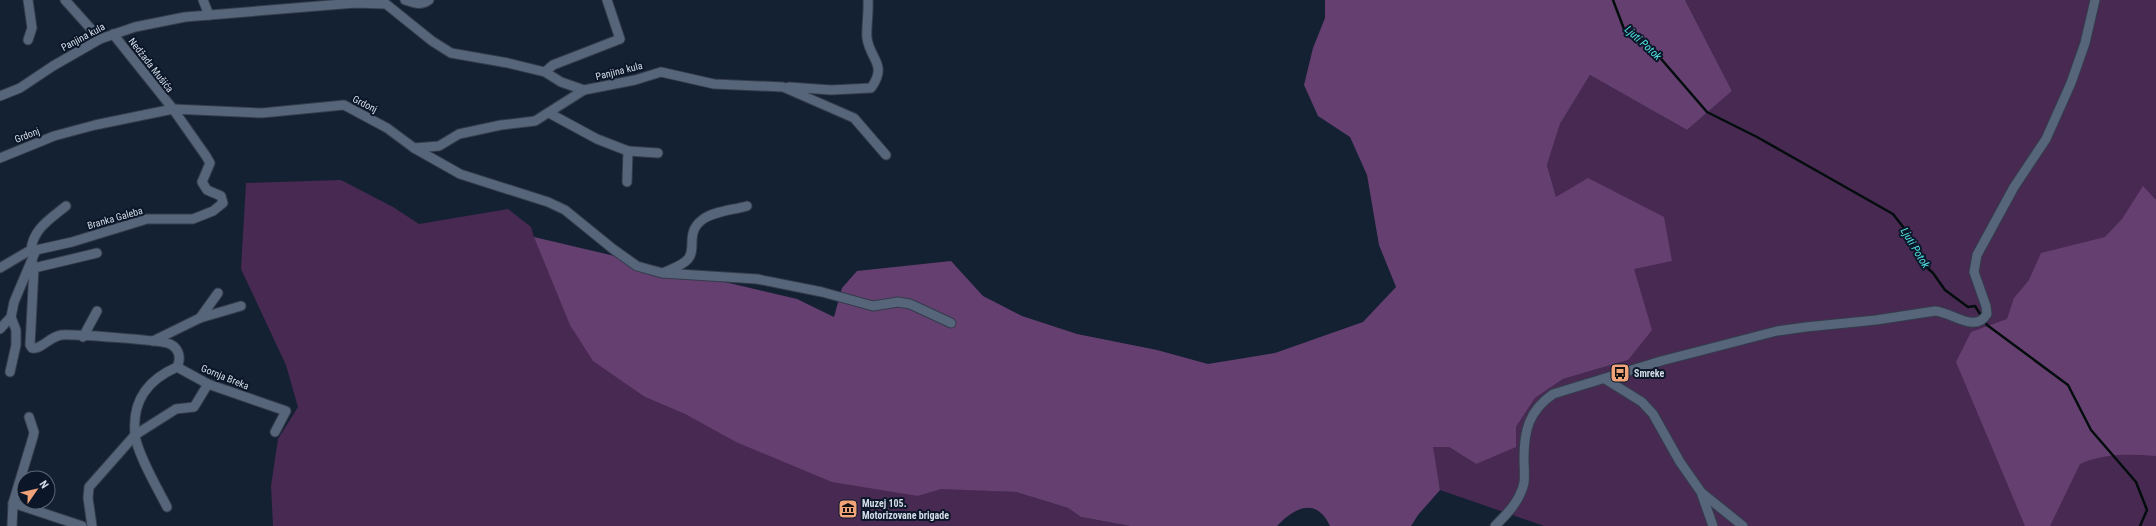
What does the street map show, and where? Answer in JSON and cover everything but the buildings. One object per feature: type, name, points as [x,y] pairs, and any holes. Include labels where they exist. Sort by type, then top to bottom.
[{"type":"street","points":[[28,0],[32,28],[28,40]]},
{"type":"street","points":[[65,0],[100,39]]},
{"type":"street","points":[[202,0],[209,15]]},
{"type":"street","points":[[405,0],[424,4],[429,0]]},
{"type":"street","points":[[545,72],[553,65],[620,39],[607,0]]},
{"type":"street","points":[[783,87],[832,90],[871,88],[877,79],[879,70],[867,39],[868,0]]},
{"type":"street","points":[[1494,526],[1514,504],[1524,483],[1524,452],[1527,428],[1532,414],[1541,402],[1553,394],[1731,342],[1806,327],[1876,320],[1935,311],[1942,312],[1966,322],[1975,323],[1983,318],[1986,306],[1974,272],[1977,255],[2014,187],[2046,139],[2071,83],[2080,57],[2095,0]]},
{"type":"street","name":"Panjina kula","points":[[0,96],[20,88],[53,66],[100,39],[160,21],[354,1],[384,2],[432,41],[450,53],[508,63],[545,72],[561,82],[584,90],[635,80],[661,72],[714,84],[783,87],[854,118],[886,155]]},
{"type":"street","name":"Nedžada Mušića","points":[[113,34],[172,109]]},
{"type":"street","points":[[414,148],[439,146],[459,134],[501,125],[535,121],[584,90]]},
{"type":"street","name":"Grdonj","points":[[0,158],[54,136],[95,125],[172,109],[262,113],[344,105],[387,128],[414,148],[460,174],[548,202],[565,210],[613,250],[637,266],[662,274],[757,279],[822,292],[873,306],[898,302],[910,304],[951,323]]},
{"type":"street","name":"Branka Galeba","points":[[0,268],[34,250],[72,242],[147,219],[193,219],[202,217],[221,206],[223,203],[220,196],[207,190],[202,182],[210,163],[172,109]]},
{"type":"street","points":[[549,113],[597,139],[628,151],[658,153]]},
{"type":"street","points":[[628,151],[628,182]]},
{"type":"street","points":[[66,206],[38,229],[32,244],[34,250],[33,312],[30,341],[32,348],[39,348],[54,336],[68,334],[83,337],[153,341],[170,344],[175,348],[179,353],[180,361],[177,367],[158,377],[148,385],[141,396],[136,410],[135,435],[168,507]]},
{"type":"street","points":[[662,274],[681,265],[688,259],[691,252],[691,239],[694,230],[702,220],[748,206]]},
{"type":"street","points":[[33,264],[97,253]]},
{"type":"street","points":[[10,372],[16,345],[16,330],[11,317],[14,298],[33,264]]},
{"type":"street","points":[[200,318],[218,293]]},
{"type":"street","points":[[153,341],[200,318],[241,306]]},
{"type":"street","points":[[83,337],[97,311]]},
{"type":"street","points":[[0,329],[11,317]]},
{"type":"street","name":"Gornja Breka","points":[[177,367],[208,384],[286,411],[275,432]]},
{"type":"street","points":[[1605,379],[1629,393],[1648,408],[1701,492],[1713,526]]},
{"type":"street","points":[[92,526],[88,498],[89,487],[135,435],[176,409],[194,407],[208,384]]},
{"type":"street","points":[[12,526],[13,502],[34,432],[29,416]]},
{"type":"street","points":[[1701,492],[1743,526]]},
{"type":"street","points":[[13,502],[82,526]]},
{"type":"shaded area","points":[[1325,0],[1685,0],[1732,91],[1687,130],[1590,75],[1560,124],[1547,165],[1556,197],[1588,178],[1664,217],[1672,261],[1634,269],[1652,330],[1628,360],[1563,379],[1535,398],[1516,427],[1516,447],[1476,464],[1449,447],[1433,447],[1440,490],[1418,515],[1411,526],[1330,526],[1318,511],[1312,508],[1305,508],[1290,514],[1277,526],[1130,526],[1081,517],[1068,508],[1016,492],[941,489],[918,496],[832,482],[736,442],[687,415],[645,397],[593,361],[570,325],[534,237],[797,299],[834,317],[842,288],[857,271],[951,261],[983,296],[1022,316],[1077,334],[1157,350],[1208,364],[1275,353],[1363,322],[1396,287],[1379,245],[1367,175],[1350,137],[1318,116],[1304,85],[1313,48],[1325,18]]},
{"type":"shaded area","points":[[1685,0],[2156,0],[2156,526],[1544,526],[1440,490],[1432,447],[1449,447],[1476,464],[1516,427],[1535,398],[1563,379],[1628,360],[1556,197],[1547,165],[1560,124],[1590,75],[1687,130],[1732,91]]},
{"type":"shaded area","points":[[341,180],[393,207],[419,224],[508,209],[531,227],[534,237],[645,397],[687,415],[918,496],[941,488],[1016,492],[1068,508],[1081,517],[1130,526],[273,526],[271,486],[278,439],[298,407],[286,365],[241,269],[246,183]]},
{"type":"shaded area","points":[[2143,186],[2156,200],[2156,456],[2117,455],[2089,460],[2080,464],[2050,526],[2025,526],[1956,362],[1971,332],[2007,319],[2014,298],[2029,280],[2041,253],[2105,237],[2122,219]]},
{"type":"waterway","name":"Ljuti Potok","points":[[1613,0],[1624,29],[1656,53],[1707,112],[1757,137],[1893,214],[1907,232],[1922,263],[1933,273],[1945,290],[1968,307],[1975,306],[1987,325],[2068,385],[2091,430],[2136,482],[2147,510],[2140,526]]},
{"type":"place","name":"Smreke","points":[[1620,373]]},
{"type":"place","name":"Muzej 105. Motorizovane brigade","points":[[848,509]]}]
